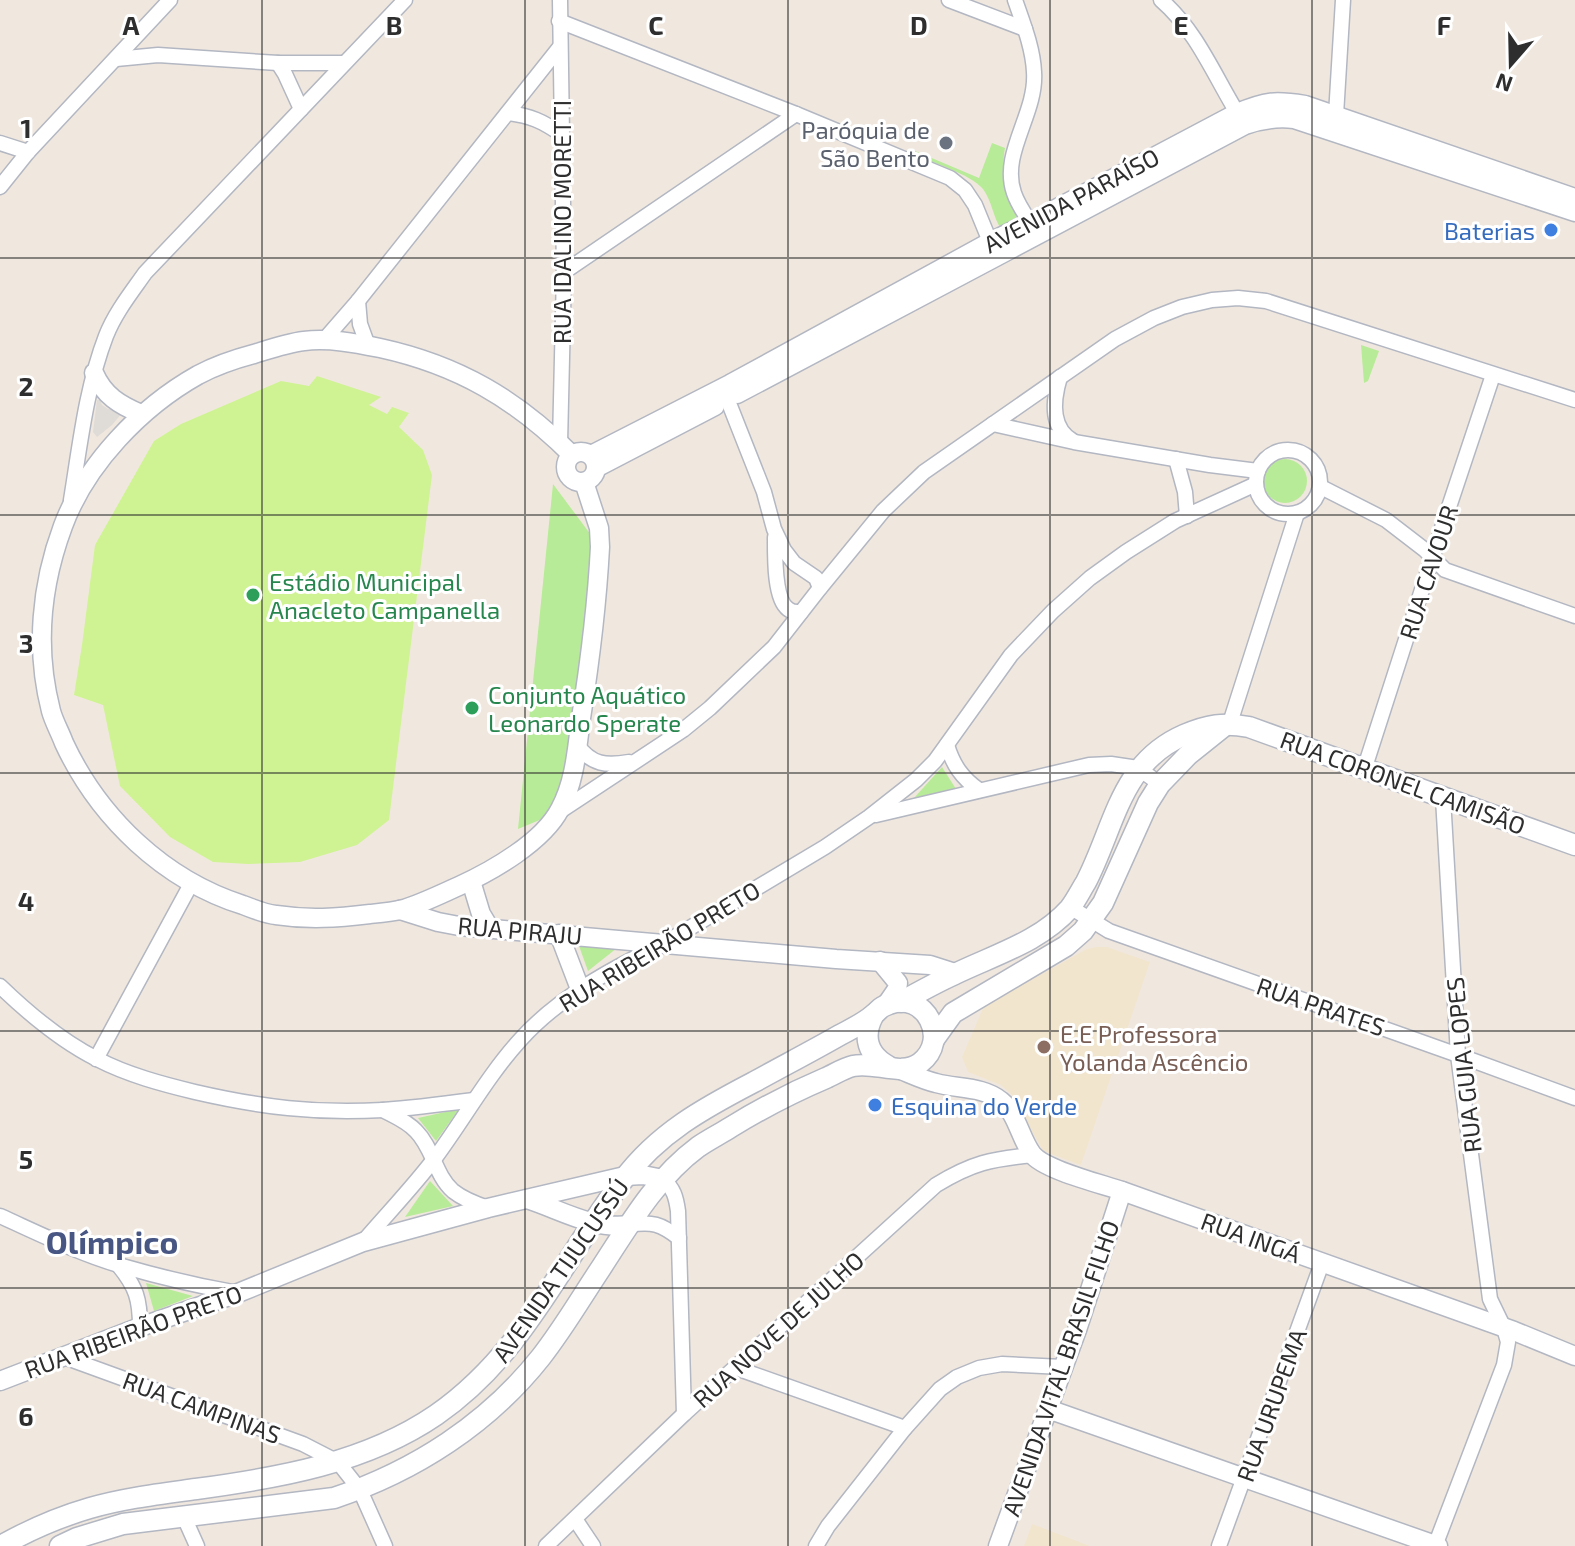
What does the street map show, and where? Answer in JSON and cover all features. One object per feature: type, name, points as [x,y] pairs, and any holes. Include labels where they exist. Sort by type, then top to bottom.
[{"type":"main road","name":"AVENIDA TIJUCUSSÚ","points":[[1,1546],[44,1524],[89,1508],[144,1495],[200,1489],[338,1462],[410,1431],[459,1397],[489,1370],[532,1318],[625,1176],[655,1145],[685,1120],[886,1008],[1030,939],[1051,925],[1070,907],[1094,866],[1138,768],[1178,737],[1198,729],[1230,723]]},
{"type":"main road","name":"AVENIDA TIJUCUSSÚ","points":[[60,1546],[123,1524],[334,1498],[360,1490],[437,1451],[512,1390],[540,1358],[663,1179],[697,1147],[774,1103],[853,1066],[912,1067],[918,1064],[953,1013],[1066,946],[1083,931],[1103,903],[1148,803],[1160,784],[1199,746],[1230,723]]},
{"type":"main road","name":"RUA CORONEL CAMISÃO","points":[[1230,723],[1266,732],[1575,845]]},
{"type":"main road","points":[[892,1067],[876,1058],[867,1040],[867,1032],[886,1008],[913,1004],[926,1013],[932,1024],[932,1045]]},
{"type":"street","points":[[0,187],[28,152],[170,0]]},
{"type":"street","points":[[69,508],[104,455],[141,414],[198,375],[234,360],[300,341],[324,340],[368,346],[430,361],[465,376],[521,410],[581,461],[599,528],[589,665],[570,786],[559,812],[525,848],[471,881],[400,910],[327,919],[272,915],[225,900],[191,884],[133,839],[99,803],[72,760],[52,715],[43,668],[45,591],[54,549],[69,508],[94,373],[107,334],[121,306],[145,273],[405,0]]},
{"type":"street","name":"RUA IDALINO MORETTI","points":[[560,0],[564,272],[581,461]]},
{"type":"street","points":[[949,0],[978,6],[1025,29]]},
{"type":"street","points":[[1015,0],[1034,72],[1033,94],[1010,174],[1013,192],[1034,228]]},
{"type":"street","points":[[1161,0],[1194,36],[1241,119]]},
{"type":"street","points":[[1334,123],[1343,0]]},
{"type":"street","points":[[559,21],[950,178],[965,190],[975,205],[993,250]]},
{"type":"street","points":[[324,340],[559,48]]},
{"type":"street","points":[[116,59],[158,55],[278,63],[344,63]]},
{"type":"street","points":[[278,63],[301,109]]},
{"type":"street","name":"AVENIDA PARAÍSO","points":[[581,461],[725,394],[1241,119],[1259,103],[1278,101],[1305,105],[1334,123],[1575,212]]},
{"type":"street","points":[[508,113],[542,121],[561,134]]},
{"type":"street","points":[[564,272],[796,114]]},
{"type":"street","name":"AVENIDA PARAÍSO","points":[[1334,123],[1575,198]]},
{"type":"street","points":[[0,143],[28,152]]},
{"type":"street","points":[[559,812],[683,730],[710,708],[774,647],[883,511],[924,472],[1115,339],[1154,318],[1212,300],[1238,298],[1266,301],[1575,400]]},
{"type":"street","points":[[358,301],[360,324],[368,346]]},
{"type":"street","points":[[94,373],[107,395],[141,414]]},
{"type":"street","name":"RUA CAVOUR","points":[[1364,770],[1493,375]]},
{"type":"street","points":[[1060,377],[1055,395],[1055,414],[1065,437],[1074,442]]},
{"type":"street","points":[[725,394],[784,550],[794,563],[816,578],[820,588]]},
{"type":"street","points":[[993,424],[1257,478]]},
{"type":"street","points":[[1284,450],[1296,451],[1315,464],[1321,487],[1317,499],[1308,508],[1286,515],[1265,505],[1259,495],[1257,478],[1264,461],[1273,454],[1284,450]]},
{"type":"street","points":[[1176,459],[1185,492],[1187,516]]},
{"type":"street","name":"RUA RIBEIRÃO PRETO","points":[[0,1381],[238,1293],[363,1242],[434,1159],[521,1039],[549,1012],[580,989],[663,944],[825,847],[869,817],[927,770],[1011,655],[1090,578],[1126,552],[1257,478]]},
{"type":"street","points":[[1321,487],[1386,520],[1445,570],[1575,616]]},
{"type":"street","points":[[1230,723],[1297,513]]},
{"type":"street","points":[[774,529],[780,597],[787,609],[801,612]]},
{"type":"street","points":[[577,745],[597,762],[613,764],[637,760]]},
{"type":"street","points":[[947,745],[958,771],[979,790]]},
{"type":"street","points":[[869,817],[1089,765],[1138,768],[1160,784]]},
{"type":"street","name":"RUA GUIA LOPES","points":[[1443,798],[1458,1055],[1490,1299],[1504,1328]]},
{"type":"street","points":[[471,881],[481,914],[490,929]]},
{"type":"street","points":[[96,1059],[191,884]]},
{"type":"street","name":"RUA PRATES","points":[[1070,907],[1109,931],[1575,1098]]},
{"type":"street","name":"RUA PIRAJU","points":[[400,910],[438,922],[490,929],[930,965],[955,973]]},
{"type":"street","points":[[559,934],[580,989]]},
{"type":"street","points":[[880,961],[898,983],[886,1008]]},
{"type":"street","points":[[0,986],[21,1007],[65,1041],[96,1059],[133,1075],[243,1103],[283,1109],[382,1110],[474,1100]]},
{"type":"street","points":[[932,1045],[939,1076],[956,1086]]},
{"type":"street","points":[[892,1067],[927,1081],[991,1095],[1003,1102],[1033,1155]]},
{"type":"street","points":[[382,1110],[415,1130],[426,1143],[443,1179],[452,1190],[488,1208]]},
{"type":"street","name":"RUA INGÁ","points":[[1033,1155],[1041,1162],[1074,1176],[1575,1356]]},
{"type":"street","name":"RUA NOVE DE JULHO","points":[[546,1546],[684,1414],[936,1185],[958,1171],[984,1161],[1033,1155]]},
{"type":"street","points":[[363,1242],[525,1198],[625,1176],[643,1175],[663,1179],[675,1194],[678,1211],[684,1414]]},
{"type":"street","name":"AVENIDA VITAL BRASIL FILHO","points":[[998,1546],[1077,1330],[1122,1191]]},
{"type":"street","points":[[525,1198],[593,1223],[620,1226],[656,1224],[679,1238]]},
{"type":"street","points":[[0,1216],[119,1265],[189,1284],[238,1293]]},
{"type":"street","name":"RUA URUPEMA","points":[[1219,1546],[1322,1263]]},
{"type":"street","points":[[119,1265],[137,1295],[140,1327]]},
{"type":"street","points":[[1048,1409],[1436,1546],[1504,1365],[1508,1342],[1504,1328]]},
{"type":"street","name":"RUA CAMPINAS","points":[[64,1357],[303,1444],[338,1462]]},
{"type":"street","points":[[816,1546],[828,1526],[905,1428],[940,1389],[957,1377],[979,1368],[1002,1364],[1063,1367]]},
{"type":"street","points":[[736,1368],[905,1428]]},
{"type":"street","points":[[338,1462],[360,1490],[385,1546]]},
{"type":"street","points":[[184,1517],[197,1546]]},
{"type":"street","points":[[575,1519],[593,1546]]},
{"type":"shaded area","points":[[97,400],[108,409],[119,408],[122,413],[97,437],[93,432]]},
{"type":"shaded area","name":"E.E Professora Yolanda Ascêncio","points":[[1107,947],[1150,962],[1081,1165],[1043,1151],[1012,1095],[1001,1085],[968,1072],[962,1057],[984,1006],[1087,949]]},
{"type":"shaded area","points":[[1032,1524],[1090,1546],[1024,1546]]},
{"type":"green space","points":[[992,143],[1005,148],[1005,174],[1017,216],[1010,226],[1001,229],[986,194],[977,183],[909,153],[915,151],[979,178]]},
{"type":"green space","points":[[1361,345],[1379,351],[1368,381],[1364,383]]},
{"type":"green space","name":"Estádio Municipal Anacleto Campanella","points":[[317,376],[381,397],[369,405],[387,414],[392,407],[409,413],[399,427],[423,450],[432,475],[389,820],[357,845],[300,862],[213,862],[170,837],[120,786],[103,705],[74,695],[95,545],[154,441],[181,424],[281,381],[309,386]]},
{"type":"green space","points":[[1285,459],[1301,465],[1307,481],[1301,497],[1285,503],[1269,497],[1263,481],[1269,465]]},
{"type":"green space","points":[[553,484],[591,535],[581,680],[561,789],[542,819],[518,829]]},
{"type":"green space","points":[[942,767],[956,789],[914,798]]},
{"type":"green space","points":[[579,946],[617,948],[588,971]]},
{"type":"green space","points":[[459,1109],[436,1141],[418,1118]]},
{"type":"green space","points":[[430,1181],[453,1206],[405,1217]]},
{"type":"green space","points":[[146,1283],[193,1296],[154,1311]]},
{"type":"place","name":"Paróquia de São Bento","points":[[946,143]]},
{"type":"place","name":"Baterias","points":[[1551,230]]},
{"type":"place","name":"Estádio Municipal Anacleto Campanella","points":[[253,595]]},
{"type":"place","name":"Conjunto Aquático Leonardo Sperate","points":[[472,708]]},
{"type":"place","name":"E.E Professora Yolanda Ascêncio","points":[[1044,1047]]},
{"type":"place","name":"Esquina do Verde","points":[[875,1105]]},
{"type":"district","name":"Olímpico","points":[[112,1241]]}]
